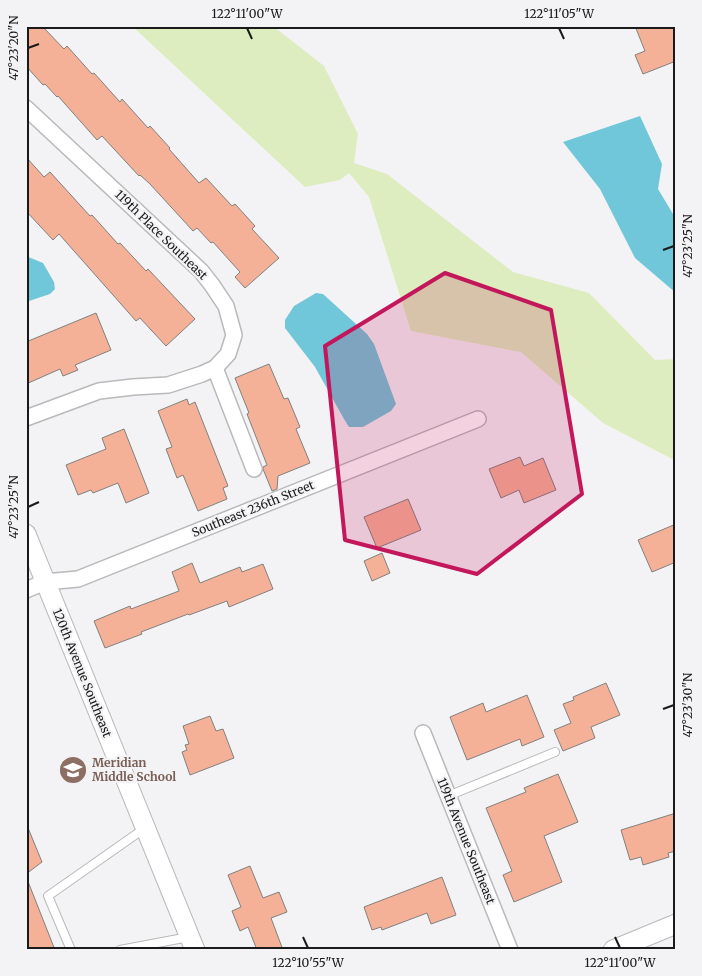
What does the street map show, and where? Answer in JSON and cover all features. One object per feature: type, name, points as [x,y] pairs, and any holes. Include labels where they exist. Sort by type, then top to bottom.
[{"type":"street","name":"119th Place Southeast","points":[[26,108],[201,271],[212,285],[226,306],[234,335],[228,354],[215,368]]},
{"type":"street","points":[[26,418],[99,391],[168,385],[215,368],[254,469]]},
{"type":"street","name":"Southeast 236th Street","points":[[26,590],[45,582],[78,580],[478,419]]},
{"type":"street","name":"120th Avenue Southeast","points":[[26,534],[192,943]]},
{"type":"street","name":"119th Avenue Southeast","points":[[423,733],[510,950]]},
{"type":"street","points":[[613,950],[645,944],[676,924]]},
{"type":"lane","points":[[448,796],[555,752]]},
{"type":"lane","points":[[71,950],[48,896],[145,828]]},
{"type":"lane","points":[[120,950],[192,943]]},
{"type":"highlighted area","points":[[445,273],[551,310],[582,494],[477,574],[345,540],[325,346]]},
{"type":"green space","points":[[132,26],[273,26],[324,66],[358,134],[354,163],[387,174],[513,272],[589,293],[655,360],[676,359],[676,461],[603,423],[521,352],[411,331],[369,197],[349,173],[340,180],[305,187]]},
{"type":"water","points":[[640,116],[662,164],[658,189],[676,219],[676,293],[635,258],[600,189],[563,142]]},
{"type":"water","points":[[26,256],[43,263],[54,282],[55,289],[50,294],[26,302]]},
{"type":"water","points":[[316,293],[323,294],[367,334],[374,344],[396,404],[391,411],[363,427],[349,427],[315,367],[285,328],[285,320],[294,306]]},
{"type":"building","points":[[26,26],[42,26],[64,49],[67,46],[120,102],[122,99],[148,128],[150,126],[199,183],[206,178],[232,206],[235,204],[255,226],[252,229],[279,258],[245,288],[235,277],[240,272],[213,242],[211,243],[197,228],[193,231],[102,136],[97,140],[58,96],[45,84],[43,85],[26,66]]},
{"type":"building","points":[[635,26],[676,26],[676,61],[643,74],[635,55],[645,51]]},
{"type":"building","points":[[26,157],[44,177],[50,172],[90,216],[92,215],[146,271],[148,269],[195,319],[166,346],[140,318],[136,321],[59,234],[53,240],[26,211]]},
{"type":"building","points":[[96,313],[111,350],[75,365],[78,370],[63,376],[60,369],[26,384],[26,342]]},
{"type":"building","points":[[269,364],[284,399],[288,398],[300,427],[296,429],[310,463],[278,476],[277,489],[272,491],[263,469],[267,465],[235,378]]},
{"type":"building","points":[[187,399],[189,405],[195,402],[228,486],[223,488],[227,499],[198,511],[183,475],[177,478],[166,449],[172,447],[158,411]]},
{"type":"building","points":[[124,429],[149,493],[126,503],[118,483],[93,493],[91,490],[78,495],[66,465],[106,449],[102,438]]},
{"type":"building","points":[[520,457],[524,466],[543,458],[556,490],[524,503],[519,490],[501,498],[489,469]]},
{"type":"building","points":[[408,499],[421,530],[377,548],[364,517]]},
{"type":"building","points":[[676,524],[676,562],[652,572],[638,540]]},
{"type":"building","points":[[382,553],[390,573],[372,581],[364,561]]},
{"type":"building","points":[[192,563],[200,583],[240,567],[242,572],[263,564],[273,589],[229,607],[227,601],[188,614],[105,648],[94,621],[130,606],[131,609],[179,591],[172,572]]},
{"type":"building","points":[[606,683],[620,715],[591,727],[595,738],[563,751],[554,730],[571,723],[563,704],[574,700],[573,697]]},
{"type":"building","points":[[527,695],[544,737],[522,746],[520,739],[467,760],[450,717],[483,703],[486,712]]},
{"type":"building","points":[[210,716],[216,731],[223,729],[234,758],[190,775],[182,752],[187,750],[185,745],[189,744],[183,726]]},
{"type":"building","points":[[558,774],[578,822],[544,836],[562,882],[514,902],[503,875],[512,871],[486,808],[526,792],[524,788]]},
{"type":"building","points":[[676,813],[676,851],[668,853],[669,857],[643,865],[641,857],[630,860],[621,830]]},
{"type":"building","points":[[26,823],[42,862],[26,874]]},
{"type":"building","points":[[250,866],[263,898],[279,892],[287,912],[271,918],[283,950],[257,950],[248,927],[240,931],[232,911],[241,907],[228,875]]},
{"type":"building","points":[[442,877],[456,915],[431,924],[427,913],[382,930],[381,927],[372,930],[364,907]]},
{"type":"building","points":[[27,879],[55,950],[26,950]]},
{"type":"place","name":"Meridian Middle School","points":[[73,770]]}]
